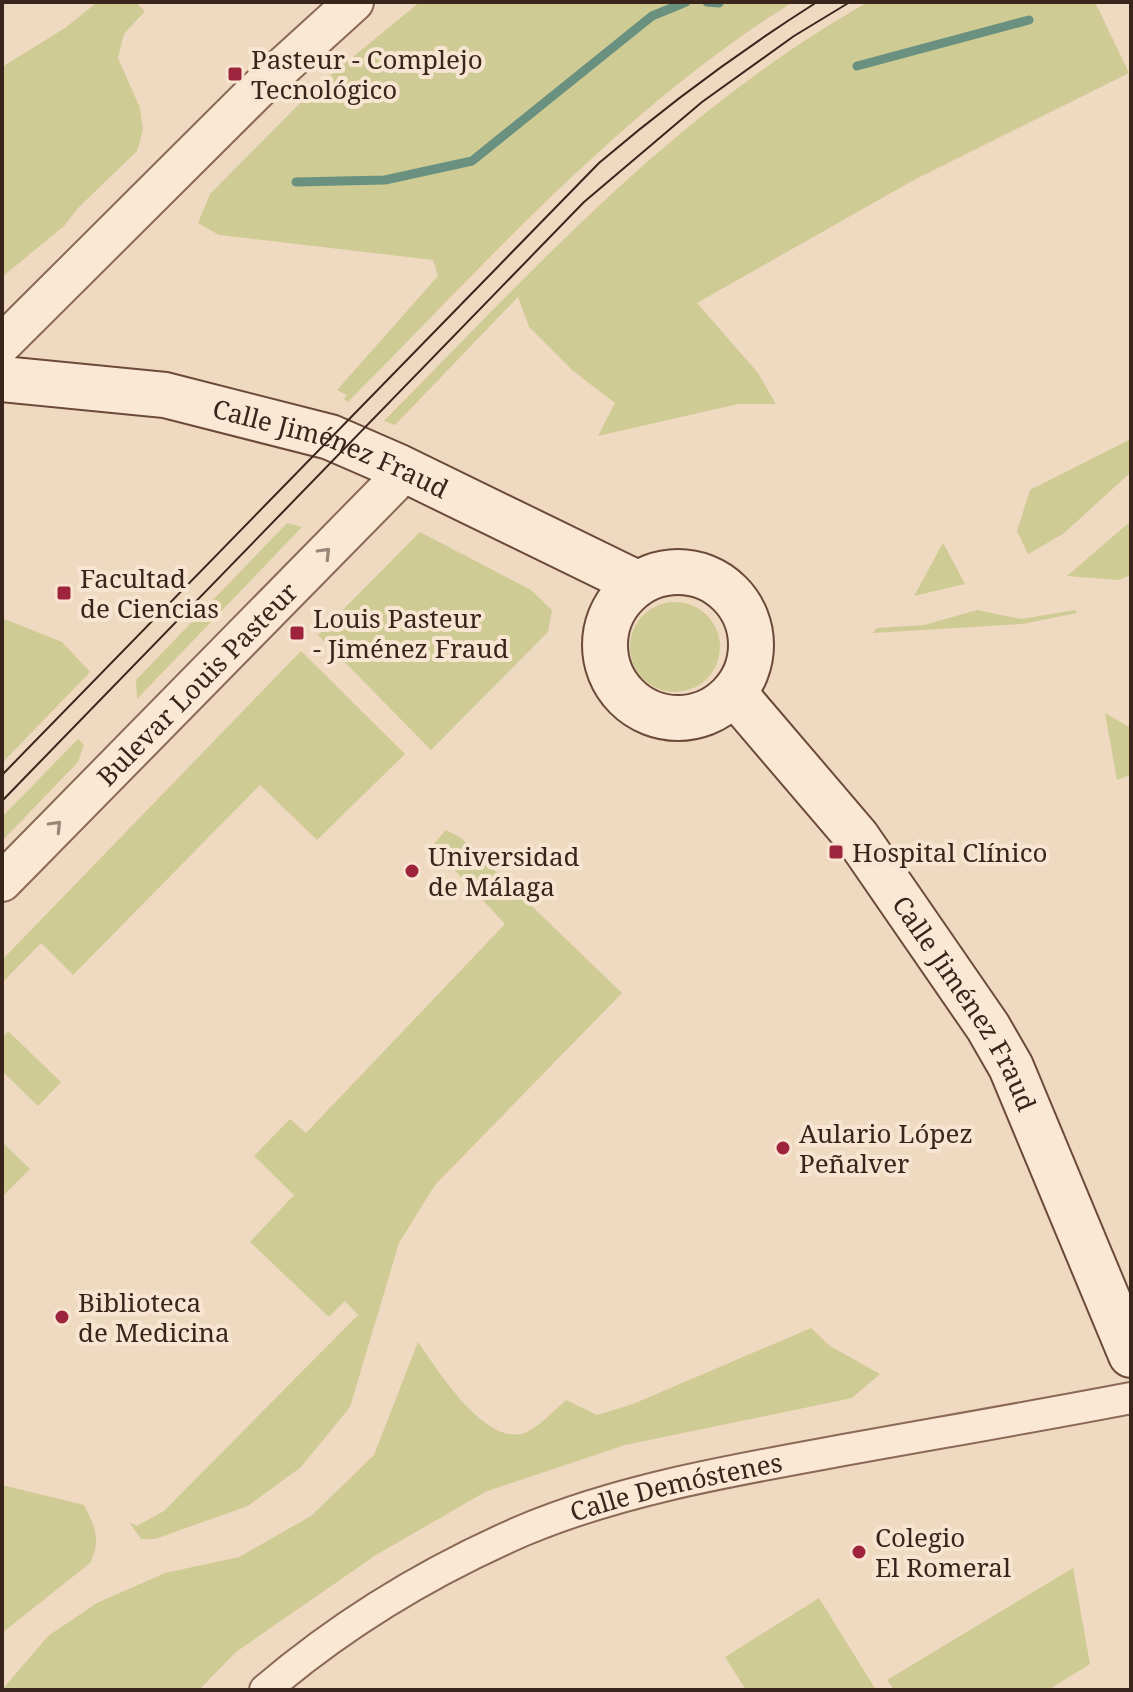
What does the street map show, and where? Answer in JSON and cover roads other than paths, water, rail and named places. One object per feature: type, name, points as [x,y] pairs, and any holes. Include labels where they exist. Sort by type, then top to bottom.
[{"type":"main road","name":"Calle Jiménez Fraud","points":[[2,379],[165,395],[330,437],[399,467],[627,593]]},
{"type":"main road","name":"Calle Jiménez Fraud","points":[[2,401],[115,409],[213,427],[313,454],[393,484],[509,542],[627,593]]},
{"type":"main road","points":[[673,571],[701,575],[720,585],[738,602],[752,643],[747,670],[734,693],[718,707],[686,719],[655,716],[613,683],[604,653],[608,620],[627,593],[673,571]]},
{"type":"main road","name":"Calle Jiménez Fraud","points":[[734,693],[857,837],[988,1027],[1011,1067],[1131,1355]]},
{"type":"street","points":[[2,344],[256,91],[354,2]]},
{"type":"street","name":"Bulevar Louis Pasteur","points":[[2,882],[393,484]]},
{"type":"street","name":"Calle Demóstenes","points":[[265,1690],[298,1662],[374,1609],[455,1563],[524,1530],[594,1506],[728,1471],[1131,1398]]},
{"type":"waterway","points":[[296,182],[385,180],[472,161],[652,16],[686,2]]},
{"type":"waterway","points":[[707,2],[719,3]]},
{"type":"waterway","points":[[857,66],[1029,20]]},
{"type":"tram line","points":[[2,775],[599,163],[705,79],[817,2]]},
{"type":"tram line","points":[[2,801],[584,202],[702,102],[794,36],[850,2]]},
{"type":"place","name":"Pasteur - Complejo Tecnológico","points":[[235,74]]},
{"type":"place","name":"Facultad de Ciencias","points":[[64,593]]},
{"type":"place","name":"Louis Pasteur - Jiménez Fraud","points":[[297,633]]},
{"type":"place","name":"Hospital Clínico","points":[[836,852]]},
{"type":"place","name":"Universidad de Málaga","points":[[412,871]]},
{"type":"place","name":"Aulario López Peñalver","points":[[783,1148]]},
{"type":"place","name":"Biblioteca de Medicina","points":[[62,1317]]},
{"type":"place","name":"Colegio El Romeral","points":[[859,1552]]}]
